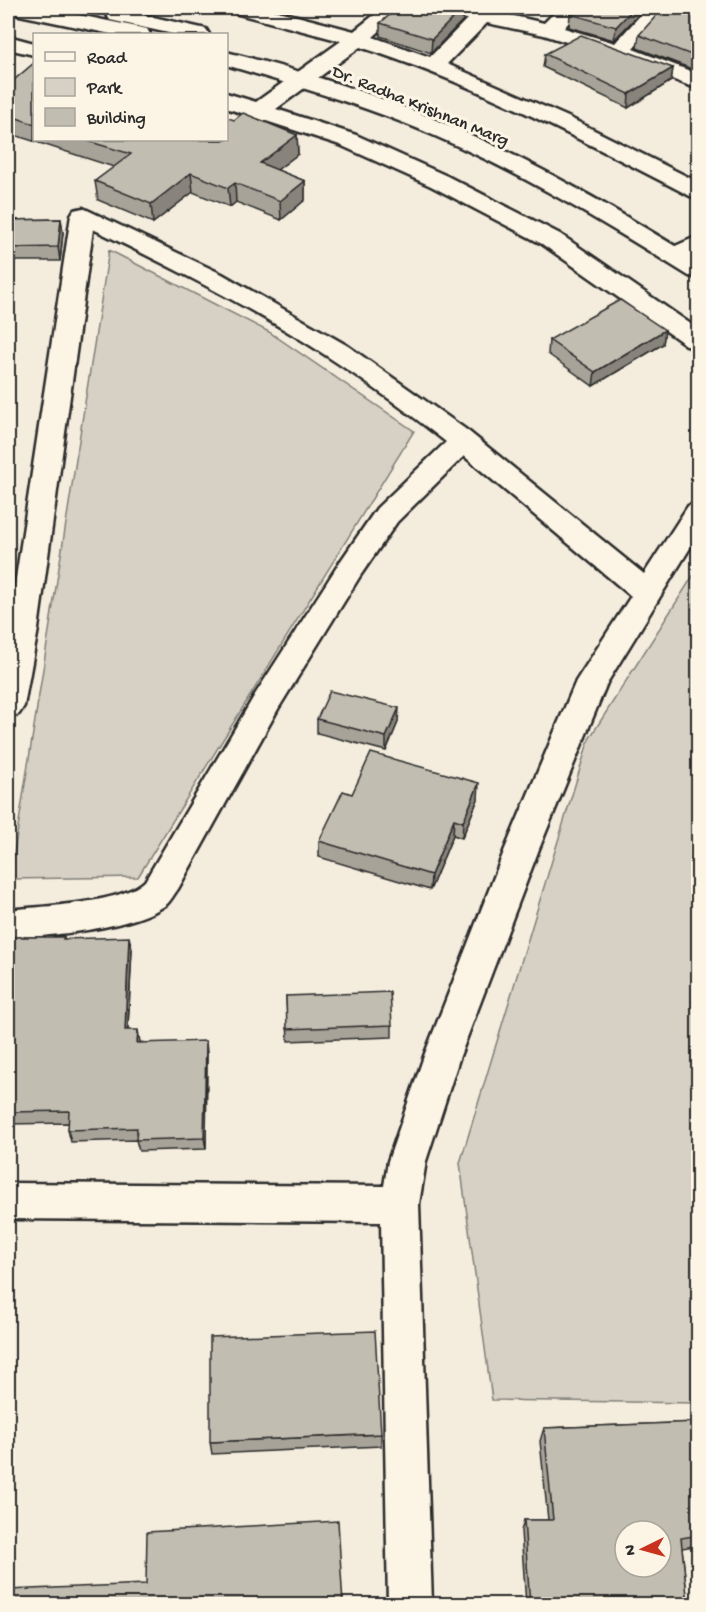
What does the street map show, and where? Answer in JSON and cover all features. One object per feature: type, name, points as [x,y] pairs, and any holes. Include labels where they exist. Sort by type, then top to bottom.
[{"type":"street","points":[[18,8],[134,33]]},
{"type":"street","points":[[87,8],[194,33]]},
{"type":"street","points":[[243,8],[358,39],[433,66],[493,91],[699,191]]},
{"type":"street","points":[[260,110],[358,39],[395,8]]},
{"type":"street","points":[[448,8],[485,12],[696,75]]},
{"type":"street","points":[[549,30],[571,8]]},
{"type":"street","points":[[619,51],[663,9]]},
{"type":"street","points":[[433,66],[485,12]]},
{"type":"street","points":[[8,43],[33,48]]},
{"type":"street","name":"Dr. Radha Krishnan Marg","points":[[228,43],[309,74]]},
{"type":"street","points":[[228,58],[309,74],[495,154],[568,192],[691,248],[699,271]]},
{"type":"street","points":[[228,101],[348,140],[439,182],[541,234],[699,341]]},
{"type":"street","points":[[8,706],[15,629],[83,215],[196,270],[290,322],[384,382],[463,441],[647,593]]},
{"type":"street","points":[[8,924],[40,922],[113,910],[153,895],[166,879],[267,701],[350,569],[387,515],[463,441]]},
{"type":"street","points":[[410,1605],[400,1204],[407,1161],[442,1056],[522,849],[592,681],[699,513]]},
{"type":"street","points":[[8,1201],[400,1204]]},
{"type":"green space","points":[[109,250],[269,332],[414,431],[138,877],[10,879]]},
{"type":"green space","points":[[698,568],[698,1403],[492,1400],[460,1163],[589,739]]},
{"type":"building","points":[[398,8],[463,8],[432,39],[380,23]]},
{"type":"building","points":[[577,8],[634,8],[616,27],[570,14]]},
{"type":"building","points":[[663,8],[674,8],[699,14],[699,51],[694,56],[639,35]]},
{"type":"building","points":[[581,35],[673,68],[629,94],[545,54]]},
{"type":"building","points":[[33,64],[33,124],[8,115],[8,85]]},
{"type":"building","points":[[243,113],[297,135],[260,163],[305,181],[280,201],[235,183],[228,188],[191,173],[151,204],[95,181],[131,154],[87,141],[228,141],[228,118],[234,120]]},
{"type":"building","points":[[61,219],[58,247],[8,248],[8,220]]},
{"type":"building","points":[[620,300],[665,330],[595,372],[549,340]]},
{"type":"building","points":[[330,691],[399,708],[386,737],[317,719]]},
{"type":"building","points":[[371,753],[479,783],[463,822],[454,819],[431,875],[319,841],[343,791],[352,794]]},
{"type":"building","points":[[8,937],[64,937],[63,939],[129,937],[125,1030],[138,1030],[137,1043],[206,1041],[204,1138],[136,1140],[137,1128],[68,1130],[69,1111],[8,1112]]},
{"type":"building","points":[[390,992],[392,1025],[287,1029],[286,996]]},
{"type":"building","points":[[375,1331],[381,1434],[210,1442],[210,1337]]},
{"type":"building","points":[[699,1422],[699,1535],[681,1538],[688,1605],[530,1605],[524,1520],[553,1520],[544,1428]]},
{"type":"building","points":[[338,1521],[343,1605],[8,1605],[8,1590],[146,1584],[147,1532]]}]
